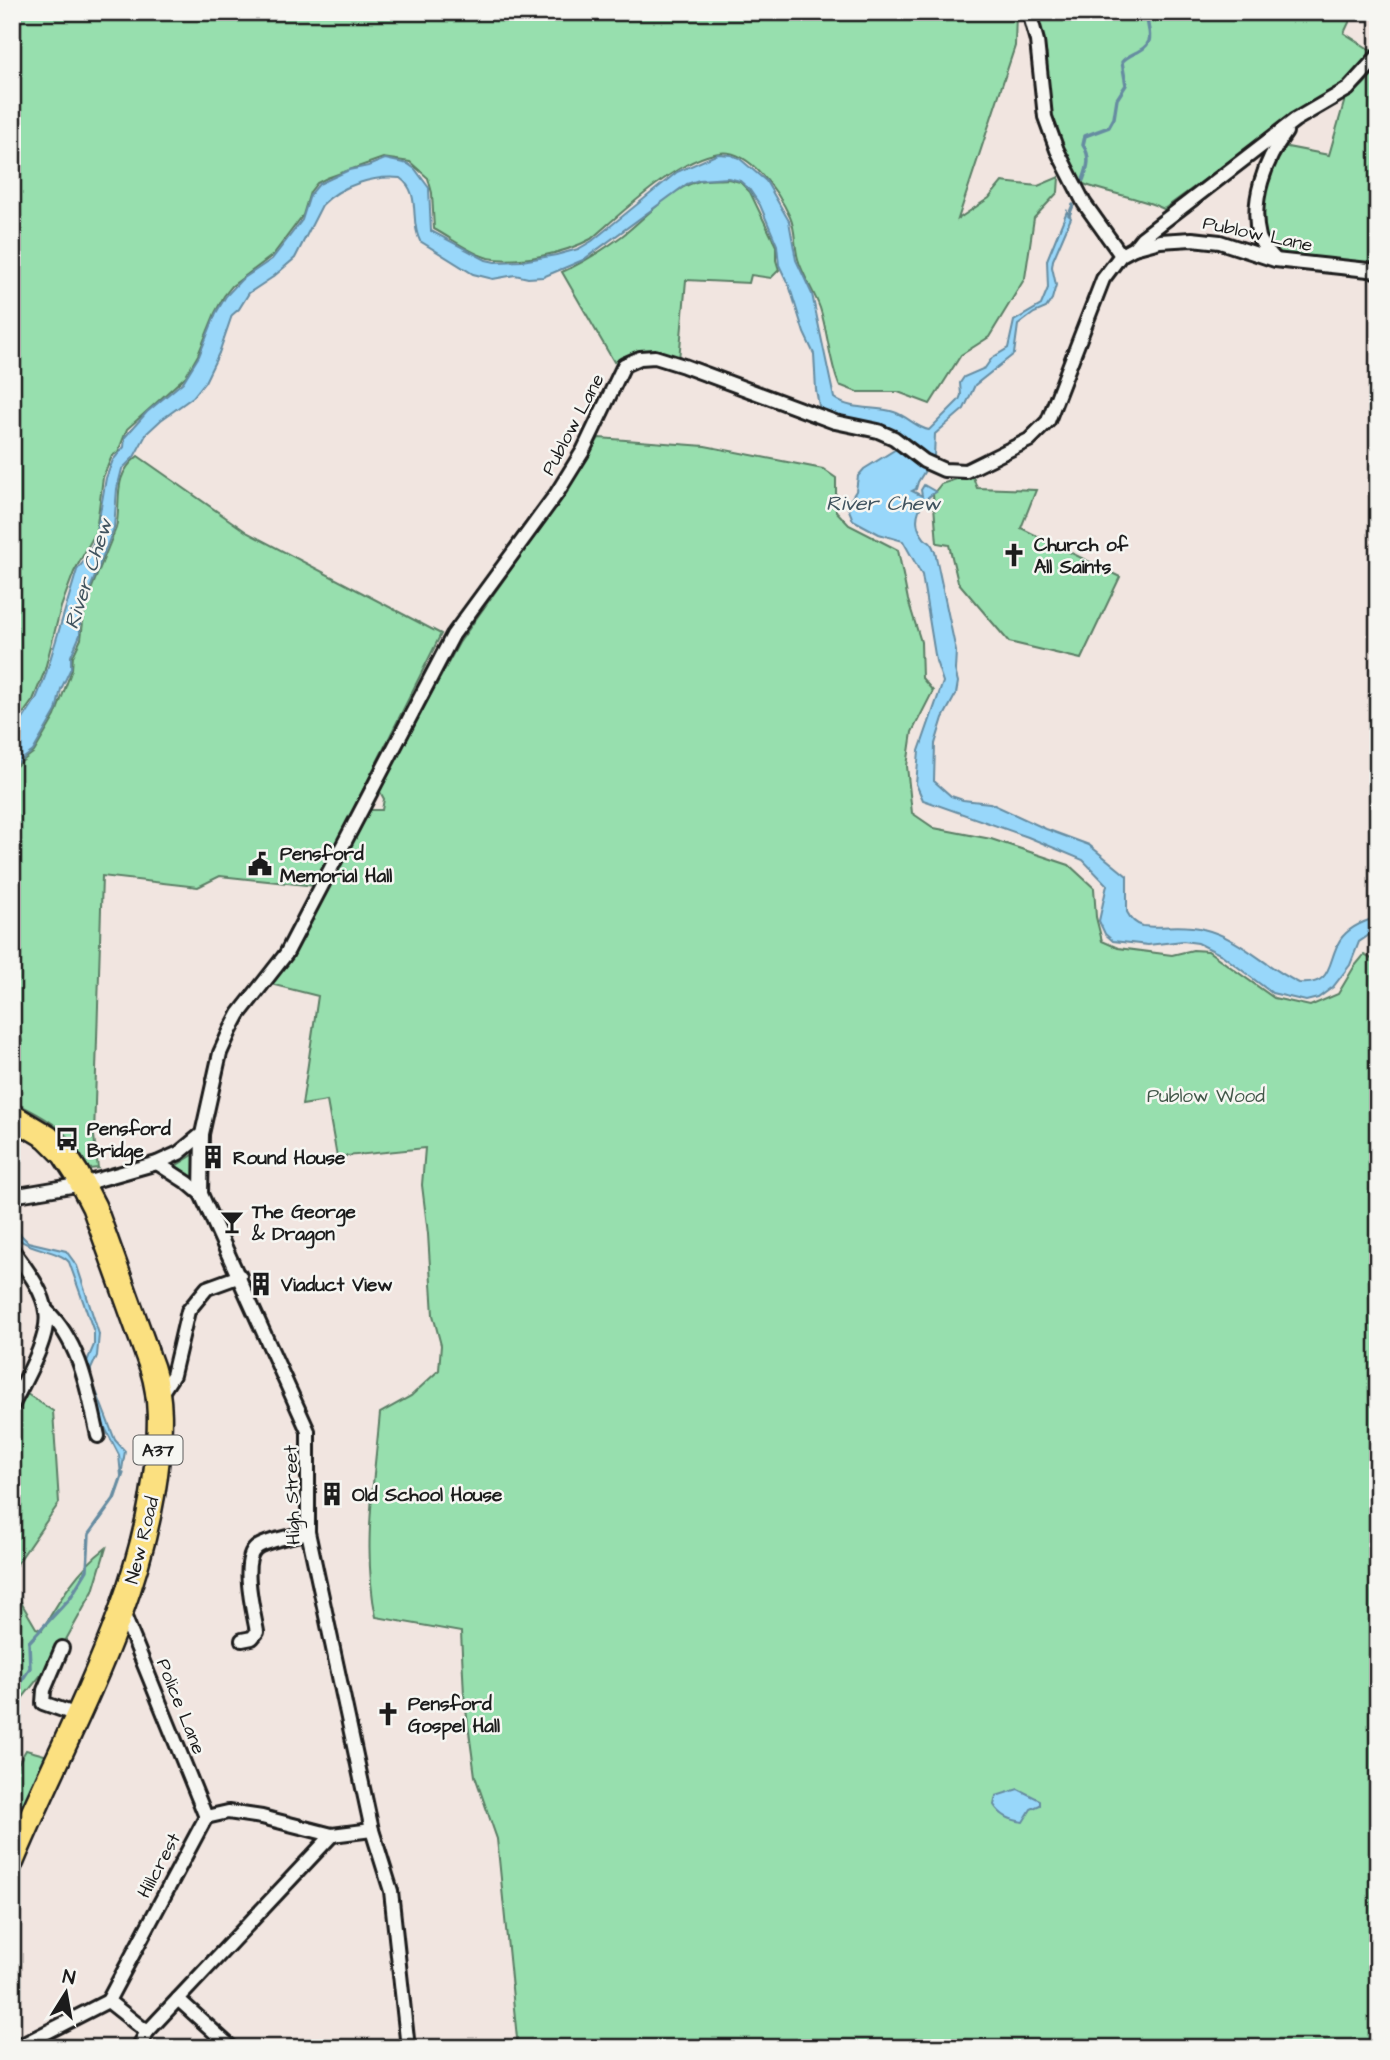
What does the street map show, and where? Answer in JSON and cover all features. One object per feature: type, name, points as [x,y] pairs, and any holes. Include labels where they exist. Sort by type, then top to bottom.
[{"type":"highway","name":"New Road","points":[[12,1116],[57,1146],[83,1184],[94,1207],[140,1332],[159,1395],[160,1430],[151,1510],[141,1553],[122,1610],[12,1861]]},
{"type":"street","points":[[1029,12],[1037,41],[1045,117],[1057,150],[1084,203],[1121,255]]},
{"type":"street","points":[[1134,248],[1142,238],[1295,120],[1348,89],[1378,57]]},
{"type":"street","points":[[1275,260],[1259,240],[1259,194],[1265,169],[1295,120]]},
{"type":"street","name":"Publow Lane","points":[[202,1134],[220,1053],[239,1014],[286,954],[453,635],[557,493],[583,451],[624,365],[640,358],[655,357],[835,422],[878,431],[894,438],[924,461],[944,470],[966,471],[1029,440],[1048,421],[1102,279],[1121,255],[1134,248],[1160,241],[1192,239],[1220,242],[1275,260],[1378,271]]},
{"type":"street","points":[[12,1196],[83,1184],[157,1163],[195,1143],[202,1134]]},
{"type":"street","name":"High Street","points":[[202,1134],[201,1194],[308,1432],[308,1532],[372,1830],[391,1891],[408,2048]]},
{"type":"street","points":[[157,1163],[201,1194]]},
{"type":"street","points":[[12,1249],[37,1288],[47,1310],[63,1328],[79,1360],[98,1436]]},
{"type":"street","points":[[159,1395],[173,1375],[188,1311],[207,1288],[240,1276]]},
{"type":"street","points":[[12,1406],[38,1355],[47,1310]]},
{"type":"street","points":[[242,1640],[252,1638],[257,1632],[248,1569],[249,1556],[257,1547],[308,1532]]},
{"type":"street","name":"Police Lane","points":[[122,1610],[206,1817]]},
{"type":"street","points":[[62,1648],[44,1690],[43,1703],[77,1715]]},
{"type":"street","points":[[206,1817],[228,1812],[262,1817],[332,1835],[372,1830]]},
{"type":"street","name":"Hillcrest","points":[[107,2001],[206,1817]]},
{"type":"street","points":[[138,2048],[148,2032],[177,1999],[332,1835]]},
{"type":"street","points":[[177,1999],[232,2048]]},
{"type":"street","points":[[16,2048],[107,2001],[148,2032]]},
{"type":"green space","points":[[12,12],[1016,12],[1015,46],[958,219],[989,198],[1002,182],[1038,186],[1059,177],[1058,192],[1034,218],[1025,278],[989,337],[961,355],[930,404],[898,392],[857,392],[839,385],[820,308],[798,259],[790,217],[762,174],[730,153],[703,157],[668,176],[591,239],[555,253],[513,260],[481,256],[434,229],[432,193],[428,178],[410,162],[383,158],[317,183],[310,192],[303,215],[273,255],[232,286],[224,296],[186,376],[127,429],[118,452],[112,456],[103,477],[96,532],[74,572],[61,607],[44,673],[33,700],[12,729]]},
{"type":"green space","points":[[1036,12],[1354,12],[1344,33],[1372,51],[1344,86],[1299,111],[1164,209],[1081,183],[1055,135],[1048,114],[1047,56]]},
{"type":"green space","points":[[1378,68],[1378,266],[1277,253],[1265,239],[1261,211],[1265,182],[1282,146],[1329,155],[1345,99],[1363,85]]},
{"type":"green space","points":[[728,179],[740,182],[750,192],[776,246],[779,270],[771,278],[751,275],[749,283],[686,280],[679,360],[637,352],[614,362],[562,272],[615,241],[676,191],[700,181]]},
{"type":"green space","name":"Publow Wood","points":[[599,438],[705,446],[823,469],[836,478],[836,511],[849,525],[898,550],[908,600],[921,642],[922,678],[933,691],[912,732],[907,766],[912,813],[934,828],[991,839],[1069,865],[1094,888],[1096,917],[1102,941],[1118,948],[1172,955],[1193,950],[1208,951],[1274,998],[1310,1006],[1338,994],[1364,955],[1378,962],[1378,2048],[518,2048],[497,1839],[475,1776],[464,1695],[461,1632],[376,1617],[372,1592],[370,1515],[380,1413],[411,1396],[439,1370],[441,1345],[433,1315],[422,1185],[425,1148],[337,1157],[327,1101],[302,1105],[318,996],[270,984],[294,951],[370,810],[382,810],[384,799],[379,790],[459,643],[567,490]]},
{"type":"green space","points":[[138,456],[248,533],[441,634],[315,886],[220,876],[198,887],[102,876],[94,1136],[98,1168],[89,1169],[66,1135],[38,1114],[12,1101],[12,1068],[22,1041],[12,1009],[12,769],[34,752],[55,716],[72,669],[73,656],[81,639],[85,605],[116,528],[121,481],[124,472]]},
{"type":"green space","points":[[972,474],[977,488],[1036,490],[1021,528],[1120,577],[1081,659],[1009,642],[958,582],[949,545],[937,543],[933,494],[941,484]]},
{"type":"green space","points":[[193,1155],[197,1160],[196,1180],[174,1167]]},
{"type":"green space","points":[[27,1394],[53,1411],[59,1503],[12,1571],[12,1423]]},
{"type":"green space","points":[[106,1548],[93,1591],[58,1654],[12,1711],[12,1587],[36,1628],[42,1630],[78,1575]]},
{"type":"green space","points":[[26,1750],[48,1756],[12,1845],[12,1774]]},
{"type":"water","name":"River Chew","points":[[718,154],[739,158],[766,181],[789,221],[796,260],[812,294],[834,398],[855,407],[894,412],[929,430],[959,400],[960,383],[964,377],[985,368],[992,358],[1008,348],[1014,321],[1041,305],[1048,288],[1047,260],[1067,211],[1071,218],[1053,260],[1056,285],[1052,299],[1046,308],[1018,325],[1014,354],[975,385],[964,409],[935,434],[934,456],[916,489],[912,491],[922,496],[924,485],[936,492],[922,505],[917,523],[935,552],[956,651],[956,694],[943,718],[935,744],[934,781],[951,796],[990,803],[1089,845],[1127,876],[1127,912],[1138,924],[1150,927],[1195,927],[1217,933],[1299,983],[1310,983],[1324,976],[1343,936],[1357,926],[1378,917],[1378,929],[1359,942],[1350,965],[1333,987],[1318,998],[1306,1001],[1272,993],[1222,955],[1198,943],[1183,941],[1148,945],[1113,941],[1105,934],[1099,921],[1107,885],[1083,860],[1028,837],[923,800],[916,784],[919,751],[943,682],[936,661],[922,575],[903,541],[879,534],[853,520],[847,505],[856,491],[858,476],[864,469],[909,441],[889,428],[820,411],[814,354],[779,265],[777,245],[760,205],[749,189],[740,181],[728,178],[699,180],[687,184],[583,260],[543,277],[528,278],[515,275],[493,279],[473,274],[420,241],[411,192],[400,178],[379,178],[358,183],[329,198],[322,205],[295,258],[249,293],[232,315],[219,353],[205,382],[193,397],[147,433],[134,457],[122,469],[117,489],[114,528],[84,604],[80,635],[71,656],[71,668],[61,689],[56,711],[33,751],[12,767],[12,736],[36,699],[45,677],[77,570],[88,556],[96,536],[106,478],[113,460],[124,447],[125,437],[147,412],[183,382],[199,356],[216,313],[226,296],[241,280],[272,259],[302,220],[310,195],[319,184],[349,170],[385,159],[408,164],[429,188],[431,231],[486,260],[522,261],[578,249],[592,241],[677,172]]},
{"type":"water","points":[[12,1014],[19,1038],[12,1062]]},
{"type":"water","points":[[12,1226],[28,1242],[66,1251],[77,1266],[99,1334],[91,1378],[115,1440],[125,1451],[121,1476],[119,1455],[103,1424],[85,1366],[94,1345],[94,1332],[69,1262],[55,1253],[19,1240]]},
{"type":"water","points":[[1018,1789],[1040,1800],[1040,1805],[1031,1809],[1023,1822],[1006,1817],[994,1805],[996,1796]]},
{"type":"waterway","points":[[1083,180],[1088,162],[1083,145],[1085,136],[1109,127],[1114,118],[1117,99],[1126,85],[1122,62],[1147,45],[1150,33],[1147,20],[1149,12]]},
{"type":"waterway","points":[[1069,215],[1073,205]]},
{"type":"waterway","points":[[12,1695],[30,1668],[29,1642],[70,1598],[87,1570],[89,1534],[114,1499],[123,1473]]},
{"type":"place","name":"Church of All Saints","points":[[1014,555]]},
{"type":"place","name":"Pensford Memorial Hall","points":[[260,864]]},
{"type":"place","name":"Pensford Bridge","points":[[67,1139]]},
{"type":"place","name":"Round House","points":[[213,1157]]},
{"type":"place","name":"The George & Dragon","points":[[232,1222]]},
{"type":"place","name":"Viaduct View","points":[[261,1284]]},
{"type":"place","name":"Old School House","points":[[332,1494]]},
{"type":"place","name":"Pensford Gospel Hall","points":[[388,1714]]}]
